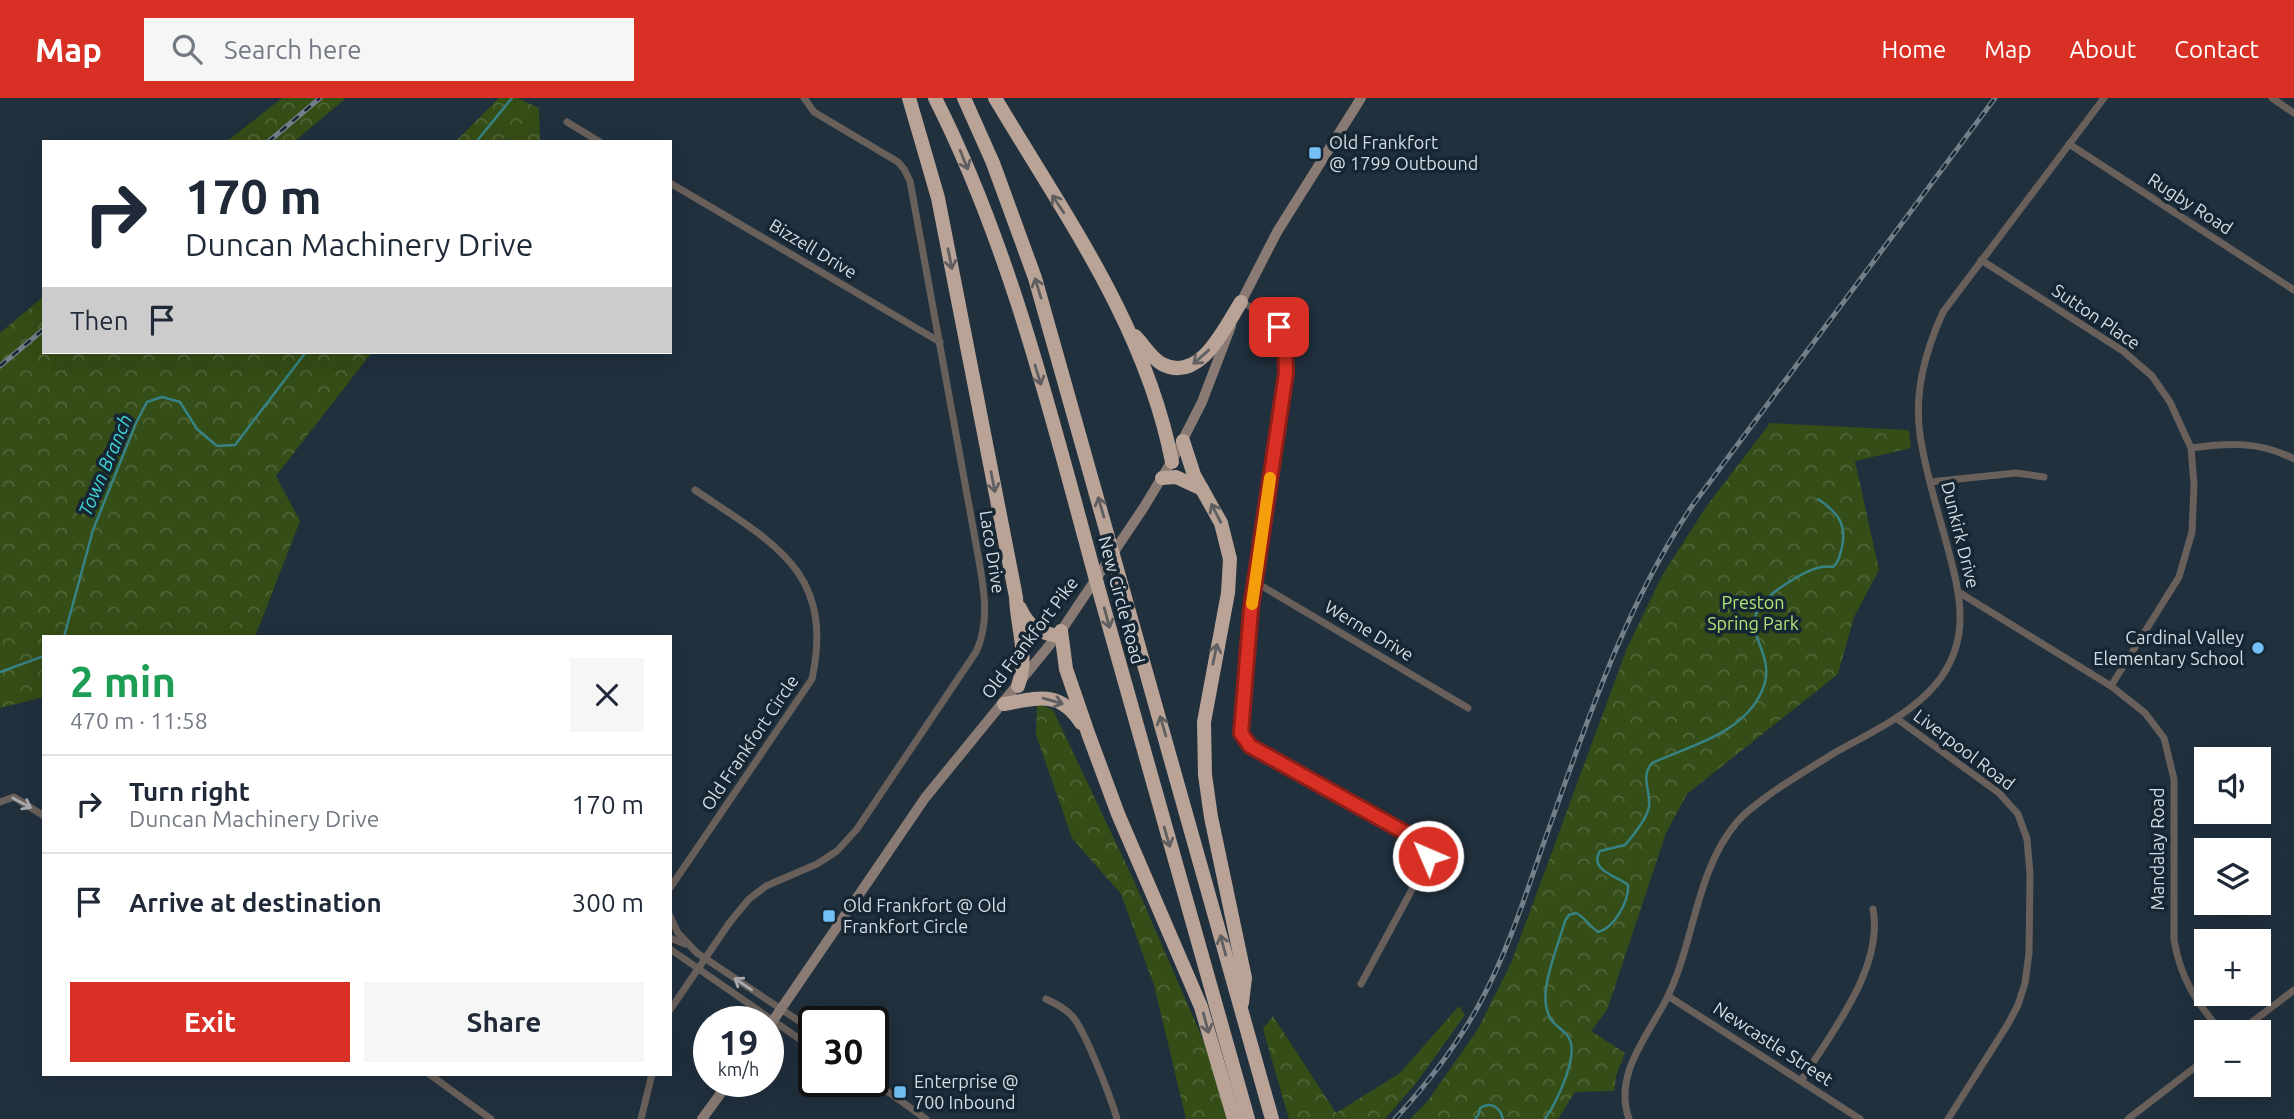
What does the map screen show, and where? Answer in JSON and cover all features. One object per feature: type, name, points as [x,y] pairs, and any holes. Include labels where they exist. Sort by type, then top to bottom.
[{"type":"highway","points":[[909,98],[938,198],[1016,597],[1024,656],[1024,670],[1018,686]]},
{"type":"highway","name":"New Circle Road","points":[[936,98],[976,191],[1037,370],[1248,1119]]},
{"type":"highway","name":"New Circle Road","points":[[964,98],[1014,218],[1042,303],[1272,1119]]},
{"type":"highway","points":[[995,98],[1101,273],[1154,394],[1172,462]]},
{"type":"highway","points":[[1126,328],[1161,363],[1181,368],[1205,357],[1241,302]]},
{"type":"highway","points":[[1183,441],[1192,470],[1221,523],[1230,565],[1228,593],[1209,685],[1204,732],[1205,775],[1211,817],[1245,978],[1241,1011]]},
{"type":"highway","points":[[1162,478],[1184,479],[1203,490]]},
{"type":"highway","points":[[1016,597],[1029,624],[1044,633],[1062,629],[1066,669],[1088,733],[1118,814],[1201,1007],[1234,1119]]},
{"type":"highway","points":[[1004,704],[1037,698],[1062,702],[1073,711],[1088,733]]},
{"type":"main road","name":"Old Frankfort Pike","points":[[784,1007],[925,798],[1004,704],[1062,629],[1144,507],[1172,462],[1202,402],[1241,302],[1277,232],[1361,98]]},
{"type":"main road","points":[[702,1119],[718,1097]]},
{"type":"street","name":"Laco Drive","points":[[672,1007],[748,899],[765,886],[817,864],[844,845],[858,829],[979,645],[984,620],[984,598],[914,198],[904,170],[886,154],[814,112],[804,98]]},
{"type":"street","name":"Dunkirk Drive","points":[[1629,1119],[1624,1092],[1628,1072],[1668,996],[1711,865],[1728,833],[1739,819],[1781,787],[1896,718],[1935,684],[1946,668],[1958,634],[1960,593],[1920,435],[1923,366],[1931,338],[1943,312],[2104,98]]},
{"type":"street","points":[[2272,98],[2294,113]]},
{"type":"street","points":[[567,122],[597,140]]},
{"type":"street","name":"Rugby Road","points":[[2069,144],[2294,290]]},
{"type":"street","name":"Bizzell Drive","points":[[672,184],[940,342]]},
{"type":"street","name":"Sutton Place","points":[[1981,260],[2123,351],[2152,376],[2170,402],[2191,448],[2194,509],[2192,532],[2179,577],[2111,686]]},
{"type":"street","points":[[1241,302],[1271,318],[1285,339],[1287,353],[1282,405],[1255,582],[1240,724],[1242,738],[1250,746],[1414,837],[1429,849],[1422,871],[1361,985]]},
{"type":"street","points":[[2191,448],[2242,443],[2261,446],[2294,459]]},
{"type":"street","points":[[1930,482],[2016,473],[2044,477]]},
{"type":"street","name":"Old Frankfort Circle","points":[[672,886],[812,679],[818,651],[818,630],[811,600],[793,563],[774,544],[695,490]]},
{"type":"street","name":"Werne Drive","points":[[1255,582],[1468,708]]},
{"type":"street","name":"Mandalay Road","points":[[1960,593],[2111,686],[2145,713],[2164,738],[2174,779],[2174,940],[2178,960],[2190,991],[2212,1020]]},
{"type":"street","name":"Liverpool Road","points":[[1896,718],[1999,793],[2018,814],[2027,839],[2030,874],[2029,953],[2025,983],[2008,1024],[1948,1119]]},
{"type":"street","points":[[0,802],[14,797],[42,815]]},
{"type":"street","points":[[1801,1081],[1858,988],[1876,927],[1873,909]]},
{"type":"street","points":[[672,921],[688,946]]},
{"type":"street","points":[[672,939],[688,946],[776,1006]]},
{"type":"street","points":[[672,950],[746,1006]]},
{"type":"street","points":[[2255,1020],[2294,990]]},
{"type":"street","name":"Newcastle Street","points":[[1668,996],[1860,1119]]},
{"type":"street","points":[[1046,999],[1065,1009],[1083,1033],[1116,1119]]},
{"type":"street","points":[[2128,1119],[2194,1068]]},
{"type":"street","points":[[432,1076],[491,1119]]},
{"type":"street","points":[[641,1119],[652,1076]]},
{"type":"street","points":[[889,1092],[926,1119]]},
{"type":"green space","points":[[282,98],[346,98],[296,140],[229,140]]},
{"type":"green space","points":[[499,98],[518,98],[539,108],[540,140],[457,140]]},
{"type":"green space","points":[[42,298],[42,354],[370,354],[276,476],[300,521],[256,635],[42,635],[42,698],[0,708],[0,333]]},
{"type":"green space","name":"Preston Spring Park","points":[[1770,423],[1909,430],[1911,448],[1855,461],[1879,570],[1854,617],[1838,674],[1687,794],[1666,833],[1607,1010],[1591,1031],[1625,1053],[1616,1076],[1614,1091],[1575,1092],[1558,1119],[1410,1119],[1427,1102],[1478,1029],[1511,963],[1627,648],[1663,574],[1706,507]]},
{"type":"green space","points":[[1037,703],[1053,710],[1135,883],[1214,1065],[1231,1119],[1186,1119],[1154,985],[1121,894],[1072,838],[1036,735]]},
{"type":"green space","points":[[1459,1006],[1465,1015],[1416,1083],[1385,1119],[1289,1119],[1263,1029],[1273,1016],[1336,1113],[1400,1073]]},
{"type":"waterway","name":"Town Branch","points":[[478,140],[512,98]]},
{"type":"waterway","name":"Town Branch","points":[[65,635],[93,530],[147,402],[162,397],[180,402],[197,429],[217,446],[235,445],[304,354]]},
{"type":"waterway","points":[[1545,1119],[1561,1090],[1570,1065],[1571,1043],[1549,1016],[1545,996],[1565,921],[1569,915],[1576,913],[1598,932],[1610,925],[1619,913],[1626,899],[1628,885],[1605,872],[1597,858],[1600,851],[1625,845],[1643,821],[1649,807],[1646,778],[1652,763],[1726,730],[1739,721],[1759,697],[1766,679],[1765,663],[1754,623],[1758,610],[1770,596],[1794,579],[1808,571],[1833,567],[1840,556],[1842,525],[1835,514],[1818,499]]},
{"type":"waterway","name":"Town Branch","points":[[0,672],[42,657]]},
{"type":"waterway","points":[[1475,1119],[1480,1108],[1488,1105],[1497,1108],[1503,1119]]},
{"type":"railway","points":[[270,140],[320,98]]},
{"type":"railway","points":[[1395,1119],[1453,1047],[1500,962],[1607,671],[1667,546],[1692,506],[1995,98]]},
{"type":"railway","points":[[0,366],[42,331]]},
{"type":"slow traffic","points":[[1252,604],[1270,478]]},
{"type":"place","name":"Old Frankfort @ 1799 Outbound","points":[[1315,153]]},
{"type":"place","name":"Cardinal Valley Elementary School","points":[[2258,648]]},
{"type":"place","name":"Old Frankfort @ Old Frankfort Circle","points":[[829,916]]},
{"type":"place","name":"Enterprise @ 700 Inbound","points":[[900,1092]]},
{"type":"route","points":[[1279,327],[1285,339],[1286,373],[1251,608],[1240,724],[1242,738],[1273,760],[1422,842],[1429,849],[1428,856]]}]
